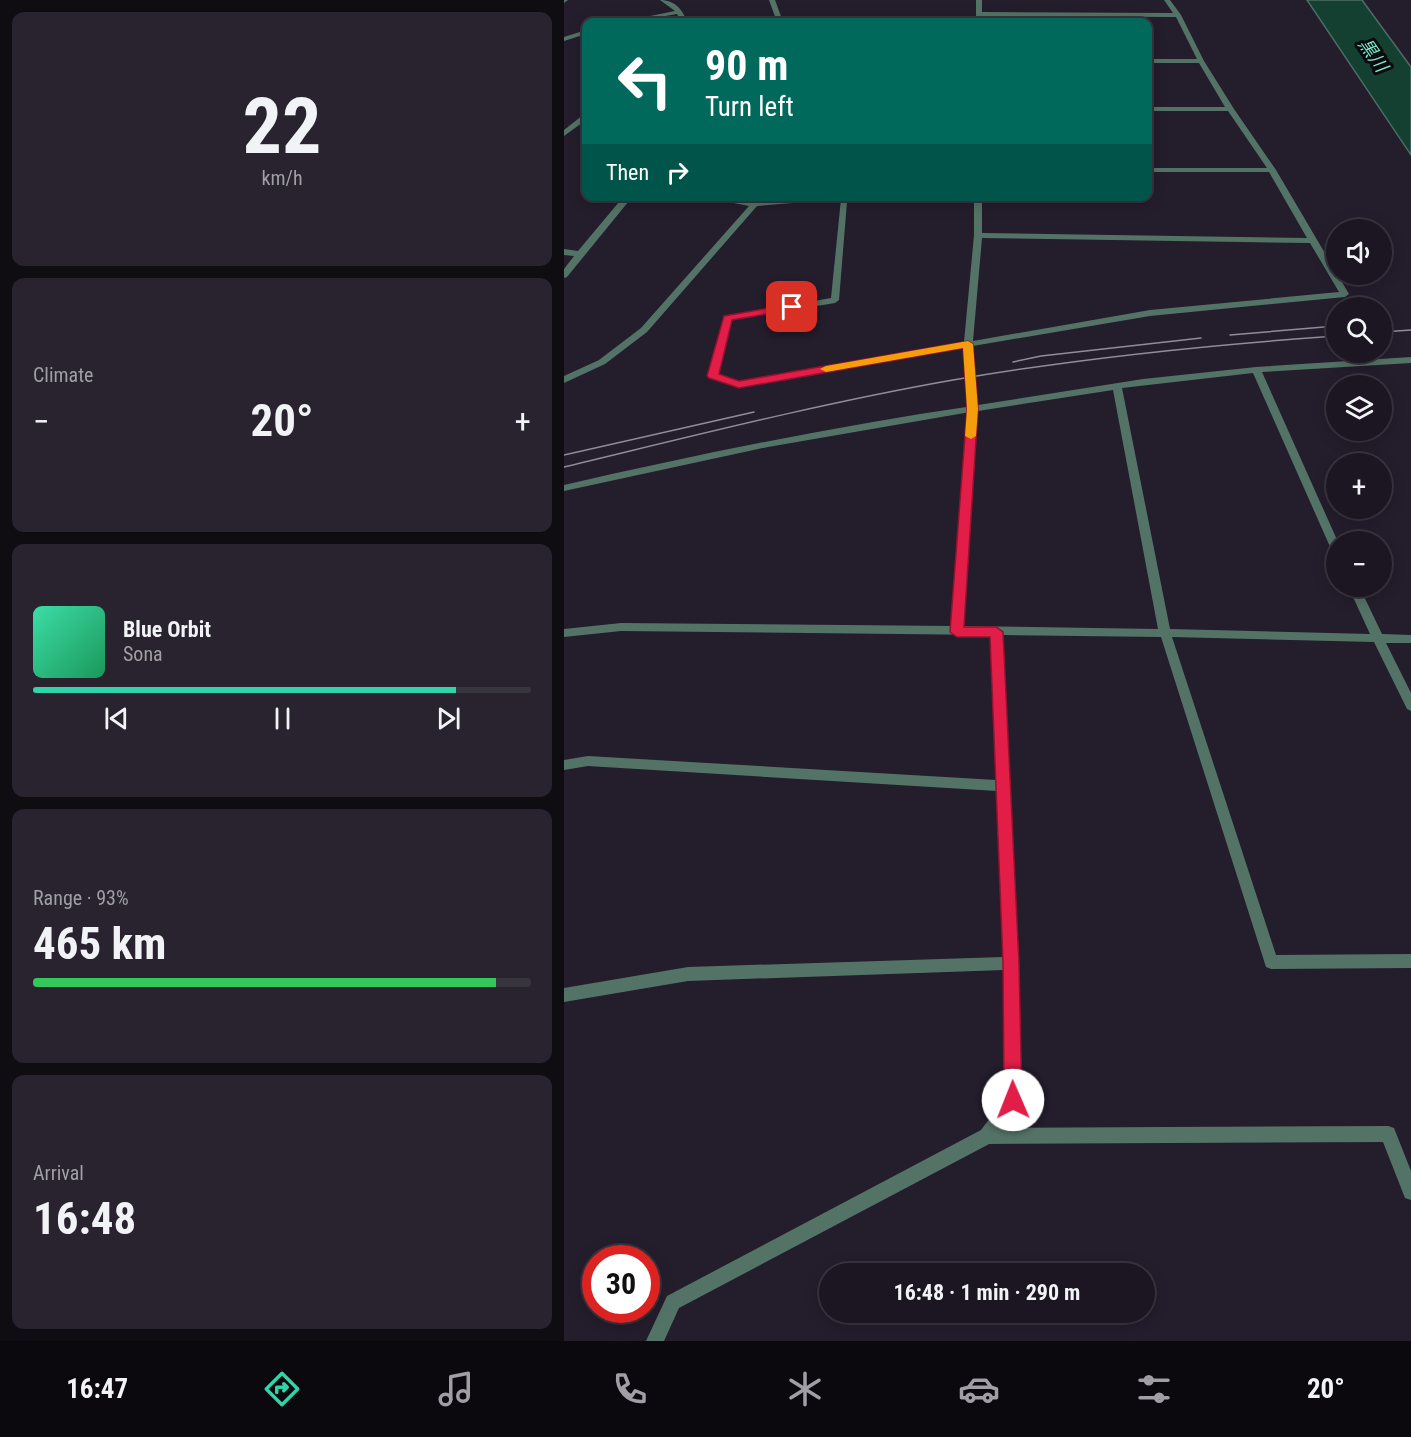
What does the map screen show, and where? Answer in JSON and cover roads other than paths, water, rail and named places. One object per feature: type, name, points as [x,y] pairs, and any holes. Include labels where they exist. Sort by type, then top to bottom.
[{"type":"street","points":[[663,0],[672,4],[682,18]]},
{"type":"street","points":[[772,0],[779,18]]},
{"type":"street","points":[[979,0],[980,18]]},
{"type":"street","points":[[843,201],[835,300],[728,318],[713,376],[739,384],[1150,313],[1346,294],[1272,170],[1230,109],[1201,61],[1178,15],[1167,0]]},
{"type":"street","points":[[645,18],[680,12]]},
{"type":"street","points":[[980,14],[1178,15]]},
{"type":"street","points":[[564,39],[582,33]]},
{"type":"street","points":[[1152,61],[1201,61]]},
{"type":"street","points":[[1152,109],[1230,109]]},
{"type":"street","points":[[564,134],[582,120]]},
{"type":"street","points":[[1152,170],[1272,170]]},
{"type":"street","points":[[564,275],[625,201]]},
{"type":"street","points":[[735,201],[755,204],[791,201]]},
{"type":"street","points":[[957,632],[973,409],[968,344],[978,235],[978,201]]},
{"type":"street","points":[[564,380],[602,362],[644,330],[755,204]]},
{"type":"street","points":[[978,235],[1313,241]]},
{"type":"street","points":[[564,252],[580,254]]},
{"type":"street","points":[[564,488],[917,417],[1117,387],[1256,370],[1411,360]]},
{"type":"street","points":[[1256,370],[1328,531]]},
{"type":"street","points":[[1117,387],[1165,633],[1270,962],[1411,961]]},
{"type":"street","points":[[1358,597],[1411,706]]},
{"type":"street","points":[[564,633],[621,627],[1165,633],[1411,639]]},
{"type":"street","points":[[655,1341],[673,1302],[987,1136],[1013,1100],[1011,963],[996,632]]},
{"type":"street","points":[[564,765],[588,761],[1002,786]]},
{"type":"street","points":[[564,996],[688,974],[1011,963]]},
{"type":"street","points":[[987,1136],[1388,1134],[1411,1192]]},
{"type":"water","name":"黒川","points":[[1307,0],[1362,0],[1411,67],[1411,155]]},
{"type":"tram line","points":[[1230,335],[1326,327]]},
{"type":"tram line","points":[[1392,331],[1411,330]]},
{"type":"tram line","points":[[564,467],[806,409],[953,380],[1144,353],[1326,337]]},
{"type":"tram line","points":[[1013,362],[1041,356],[1201,338]]},
{"type":"tram line","points":[[564,455],[754,412]]}]
